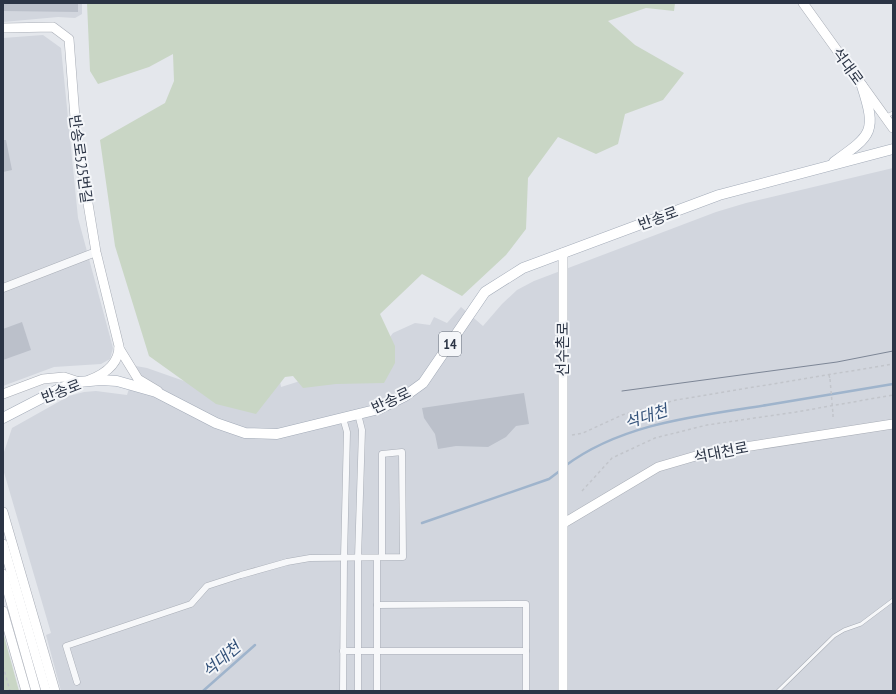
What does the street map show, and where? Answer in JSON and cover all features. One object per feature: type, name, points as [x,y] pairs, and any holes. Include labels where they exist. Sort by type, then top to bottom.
[{"type":"main road","name":"석대로","points":[[803,3],[862,86],[889,115],[893,128]]},
{"type":"main road","name":"반송로525번길","points":[[3,28],[53,27],[69,39],[76,131],[96,252],[119,346]]},
{"type":"main road","points":[[827,167],[859,144],[868,132],[870,113],[862,86]]},
{"type":"main road","name":"반송로","points":[[6,417],[61,388],[82,382],[117,381],[165,396],[216,423],[245,433],[277,434],[379,409],[405,396],[423,383],[485,292],[523,268],[719,195],[893,149]]},
{"type":"main road","name":"선수촌로","points":[[563,253],[562,444],[564,523]]},
{"type":"main road","points":[[3,394],[43,379],[64,377],[82,382],[103,373],[115,363],[119,355],[119,346]]},
{"type":"main road","points":[[119,346],[138,379],[165,396]]},
{"type":"main road","points":[[3,426],[6,417]]},
{"type":"main road","name":"석대천로","points":[[564,523],[658,467],[706,453],[893,424]]},
{"type":"main road","points":[[3,512],[55,691]]},
{"type":"main road","points":[[563,691],[564,523]]},
{"type":"main road","points":[[3,544],[46,691]]},
{"type":"main road","points":[[3,574],[36,691]]},
{"type":"main road","points":[[3,611],[26,691]]},
{"type":"street","points":[[3,288],[96,252]]},
{"type":"street","points":[[358,414],[362,430],[358,558],[358,691]]},
{"type":"street","points":[[343,418],[347,432],[343,691]]},
{"type":"street","points":[[77,682],[66,646],[191,604],[207,586],[241,575],[310,558],[379,558],[403,557],[402,452],[382,454],[379,558],[377,605],[377,691]]},
{"type":"street","points":[[377,605],[526,604],[526,691]]},
{"type":"street","points":[[343,651],[526,651]]},
{"type":"lane","points":[[778,691],[834,636],[844,630],[861,624],[893,600]]},
{"type":"path","points":[[572,435],[583,433],[622,415],[676,400],[893,364]]},
{"type":"path","points":[[829,374],[833,418]]},
{"type":"path","points":[[582,491],[612,458],[655,438],[707,425],[796,412],[893,395]]},
{"type":"path","points":[[3,666],[10,691]]},
{"type":"shaded area","points":[[3,3],[82,3],[82,14],[75,18],[58,17],[3,22]]},
{"type":"shaded area","points":[[43,35],[61,48],[78,218],[113,348],[110,359],[101,364],[54,367],[3,386],[3,38]]},
{"type":"shaded area","points":[[893,168],[893,691],[61,691],[46,635],[51,633],[3,469],[3,455],[12,428],[69,396],[84,392],[96,391],[127,395],[136,366],[147,368],[204,388],[280,381],[281,387],[297,382],[310,374],[390,337],[393,333],[415,323],[430,325],[434,317],[447,323],[461,307],[483,326],[502,304],[517,290],[534,281],[716,212],[746,203]]},
{"type":"green space","points":[[87,3],[675,3],[674,11],[646,8],[608,21],[635,45],[684,73],[663,100],[625,114],[618,144],[596,154],[558,137],[528,178],[526,229],[506,255],[462,296],[422,274],[380,314],[395,346],[395,363],[384,383],[336,384],[303,388],[293,376],[285,377],[256,414],[216,404],[149,356],[115,246],[100,140],[165,103],[174,81],[173,54],[149,67],[98,84],[90,71]]},
{"type":"green space","points":[[3,632],[19,691],[3,691]]},
{"type":"building","points":[[3,3],[78,3],[78,12],[3,11]]},
{"type":"building","points":[[3,140],[6,140],[12,170],[3,172]]},
{"type":"building","points":[[22,322],[31,350],[3,360],[3,329]]},
{"type":"building","points":[[524,393],[529,424],[516,426],[506,437],[488,447],[456,446],[438,449],[435,434],[424,418],[422,408]]},
{"type":"waterway","name":"석대천","points":[[565,466],[587,451],[611,440],[662,424],[714,413],[893,384]]},
{"type":"waterway","name":"석대천","points":[[422,523],[549,479],[561,470]]},
{"type":"waterway","name":"석대천","points":[[203,691],[255,645]]},
{"type":"tram line","points":[[622,391],[837,362],[893,351]]}]
